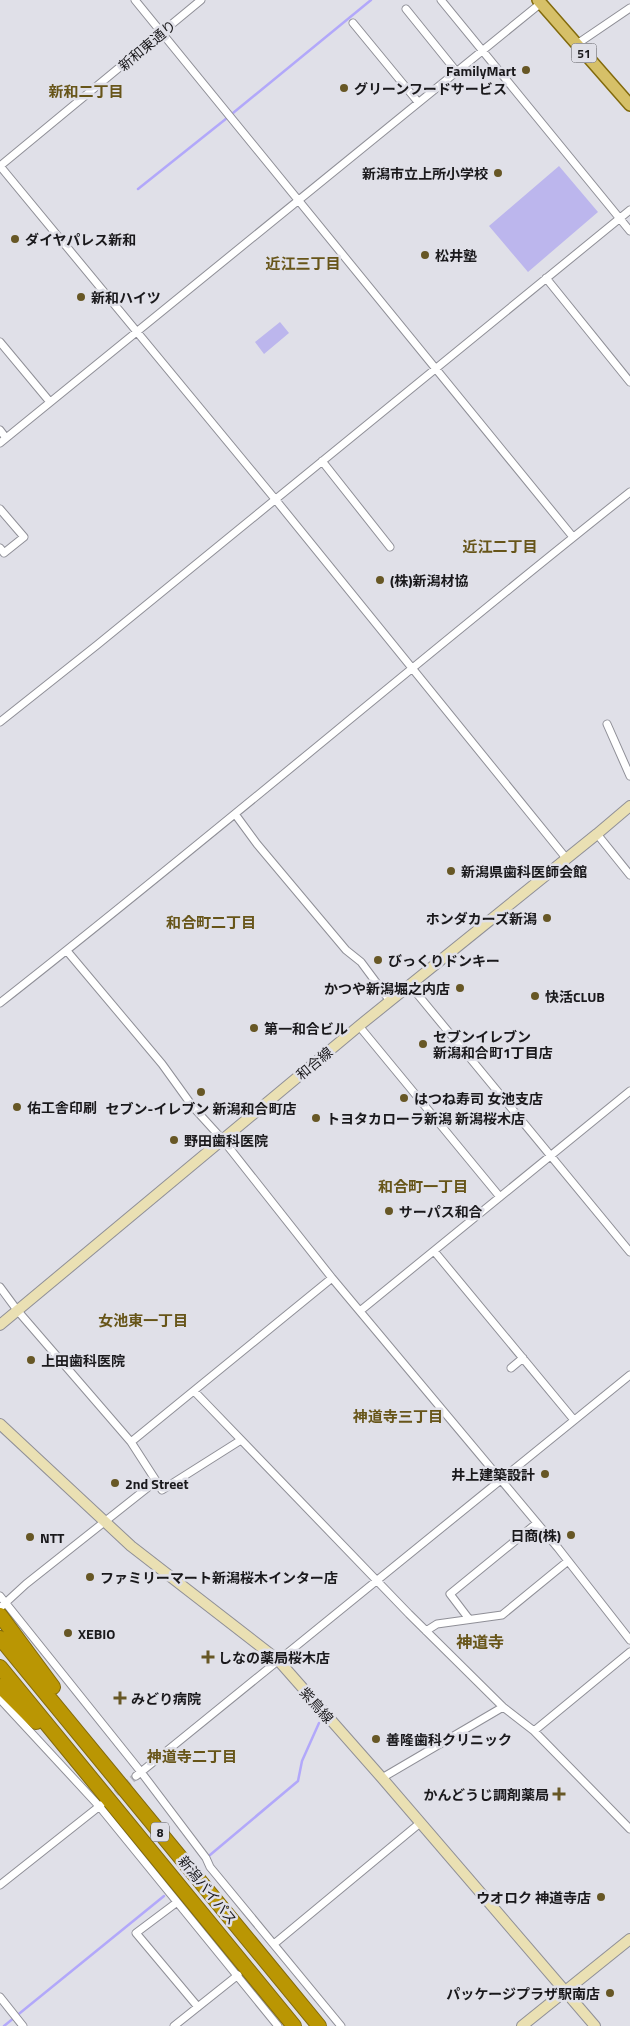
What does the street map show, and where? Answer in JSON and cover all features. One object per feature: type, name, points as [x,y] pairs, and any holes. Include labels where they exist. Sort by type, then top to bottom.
[{"type":"highway","points":[[2,1608],[158,1829]]},
{"type":"highway","name":"新潟バイパス","points":[[0,1638],[319,2026]]},
{"type":"highway","name":"新潟バイパス","points":[[0,1668],[294,2026]]},
{"type":"highway","points":[[0,1686],[84,1770]]},
{"type":"main road","name":"51","points":[[540,2],[630,105]]},
{"type":"street","points":[[135,0],[299,198],[573,537]]},
{"type":"street","name":"新和東通り","points":[[1,163],[201,0]]},
{"type":"street","points":[[441,0],[630,230]]},
{"type":"street","points":[[0,443],[540,2]]},
{"type":"street","points":[[577,44],[630,8]]},
{"type":"street","points":[[406,9],[456,71]]},
{"type":"street","points":[[353,23],[418,102]]},
{"type":"street","points":[[1,163],[136,332],[275,499],[566,858]]},
{"type":"street","points":[[0,722],[630,210]]},
{"type":"street","points":[[546,278],[630,382]]},
{"type":"street","points":[[0,342],[50,402]]},
{"type":"street","points":[[0,430],[6,438]]},
{"type":"street","points":[[322,460],[390,546]]},
{"type":"street","points":[[0,1003],[236,814],[412,668],[630,492]]},
{"type":"street","points":[[0,509],[24,537],[4,553],[0,548]]},
{"type":"street","points":[[607,724],[630,776]]},
{"type":"street","name":"和合線","points":[[0,1325],[358,1026],[630,806]]},
{"type":"street","points":[[236,814],[257,844],[346,950],[361,962],[390,1000]]},
{"type":"street","points":[[597,834],[630,875]]},
{"type":"street","points":[[67,950],[162,1064],[193,1107],[223,1140],[332,1278],[537,1522],[630,1640]]},
{"type":"street","points":[[410,984],[630,1252]]},
{"type":"street","points":[[358,1026],[500,1197]]},
{"type":"street","points":[[360,1311],[550,1154],[630,1091]]},
{"type":"street","points":[[434,1251],[574,1420]]},
{"type":"street","points":[[131,1442],[332,1278]]},
{"type":"street","points":[[0,1286],[17,1310],[131,1442],[162,1490],[241,1440]]},
{"type":"street","points":[[511,1368],[523,1358]]},
{"type":"street","points":[[139,1774],[630,1374]]},
{"type":"street","points":[[194,1391],[426,1631],[503,1707],[534,1731],[630,1829]]},
{"type":"street","name":"紫鳥線","points":[[0,1424],[132,1546],[278,1660],[382,1778],[594,2026]]},
{"type":"street","points":[[2,1608],[156,1480]]},
{"type":"street","points":[[470,1619],[450,1594],[537,1522]]},
{"type":"street","points":[[426,1631],[437,1624],[502,1615],[568,1561]]},
{"type":"street","points":[[0,1596],[2,1608],[139,1774],[206,1858],[210,1867],[341,2026]]},
{"type":"street","points":[[534,1731],[630,1652]]},
{"type":"street","points":[[0,1699],[101,1805],[176,1903],[238,1975],[278,2026]]},
{"type":"street","points":[[382,1778],[503,1707]]},
{"type":"street","points":[[0,1886],[101,1805]]},
{"type":"street","points":[[274,1944],[420,1823]]},
{"type":"street","points":[[176,1903],[136,1934],[198,2007]]},
{"type":"street","points":[[522,2026],[630,1939]]},
{"type":"street","points":[[174,2026],[238,1975]]},
{"type":"street","points":[[0,1997],[20,2023]]},
{"type":"shaded area","points":[[559,166],[598,212],[528,272],[489,226]]},
{"type":"shaded area","points":[[280,322],[289,333],[264,354],[255,342]]},
{"type":"waterway","points":[[233,113],[371,0]]},
{"type":"waterway","points":[[138,189],[227,118]]},
{"type":"waterway","points":[[210,1855],[298,1781],[302,1761],[319,1723]]},
{"type":"waterway","points":[[4,2026],[164,1896]]},
{"type":"tunnel","points":[[108,1800],[136,1776]]},
{"type":"place","name":"FamilyMart","points":[[526,70]]},
{"type":"place","name":"グリーンフードサービス","points":[[344,88]]},
{"type":"place","name":"新潟市立上所小学校","points":[[498,173]]},
{"type":"place","name":"ダイヤパレス新和","points":[[15,239]]},
{"type":"place","name":"松井塾","points":[[425,255]]},
{"type":"place","name":"新和ハイツ","points":[[81,297]]},
{"type":"place","name":"(株)新潟材協","points":[[380,580]]},
{"type":"place","name":"新潟県歯科医師会館","points":[[451,871]]},
{"type":"place","name":"ホンダカーズ新潟","points":[[547,918]]},
{"type":"place","name":"びっくりドンキー","points":[[378,960]]},
{"type":"place","name":"かつや新潟堀之内店","points":[[460,988]]},
{"type":"place","name":"快活CLUB","points":[[535,996]]},
{"type":"place","name":"第一和合ビル","points":[[254,1028]]},
{"type":"place","name":"セブンイレブン 新潟和合町1丁目店","points":[[423,1044]]},
{"type":"place","name":"セブン-イレブン 新潟和合町店","points":[[201,1092]]},
{"type":"place","name":"はつね寿司 女池支店","points":[[404,1098]]},
{"type":"place","name":"佑工舎印刷","points":[[17,1107]]},
{"type":"place","name":"トヨタカローラ新潟 新潟桜木店","points":[[316,1118]]},
{"type":"place","name":"野田歯科医院","points":[[174,1140]]},
{"type":"place","name":"サーパス和合","points":[[389,1211]]},
{"type":"place","name":"上田歯科医院","points":[[31,1360]]},
{"type":"place","name":"井上建築設計","points":[[545,1474]]},
{"type":"place","name":"2nd Street","points":[[115,1483]]},
{"type":"place","name":"日商(株)","points":[[571,1535]]},
{"type":"place","name":"NTT","points":[[30,1537]]},
{"type":"place","name":"ファミリーマート新潟桜木インター店","points":[[90,1577]]},
{"type":"place","name":"XEBIO","points":[[68,1633]]},
{"type":"place","name":"しなの薬局桜木店","points":[[208,1657]]},
{"type":"place","name":"みどり病院","points":[[120,1698]]},
{"type":"place","name":"善隆歯科クリニック","points":[[376,1739]]},
{"type":"place","name":"かんどうじ調剤薬局","points":[[559,1794]]},
{"type":"place","name":"ウオロク 神道寺店","points":[[601,1897]]},
{"type":"place","name":"パッケージプラザ駅南店","points":[[610,1993]]},
{"type":"district","name":"新和二丁目","points":[[86,91]]},
{"type":"district","name":"近江三丁目","points":[[303,263]]},
{"type":"district","name":"近江二丁目","points":[[500,546]]},
{"type":"district","name":"和合町二丁目","points":[[211,922]]},
{"type":"district","name":"和合町一丁目","points":[[423,1186]]},
{"type":"district","name":"女池東一丁目","points":[[143,1320]]},
{"type":"district","name":"神道寺三丁目","points":[[398,1416]]},
{"type":"district","name":"神道寺","points":[[480,1642]]},
{"type":"district","name":"神道寺二丁目","points":[[192,1756]]}]
